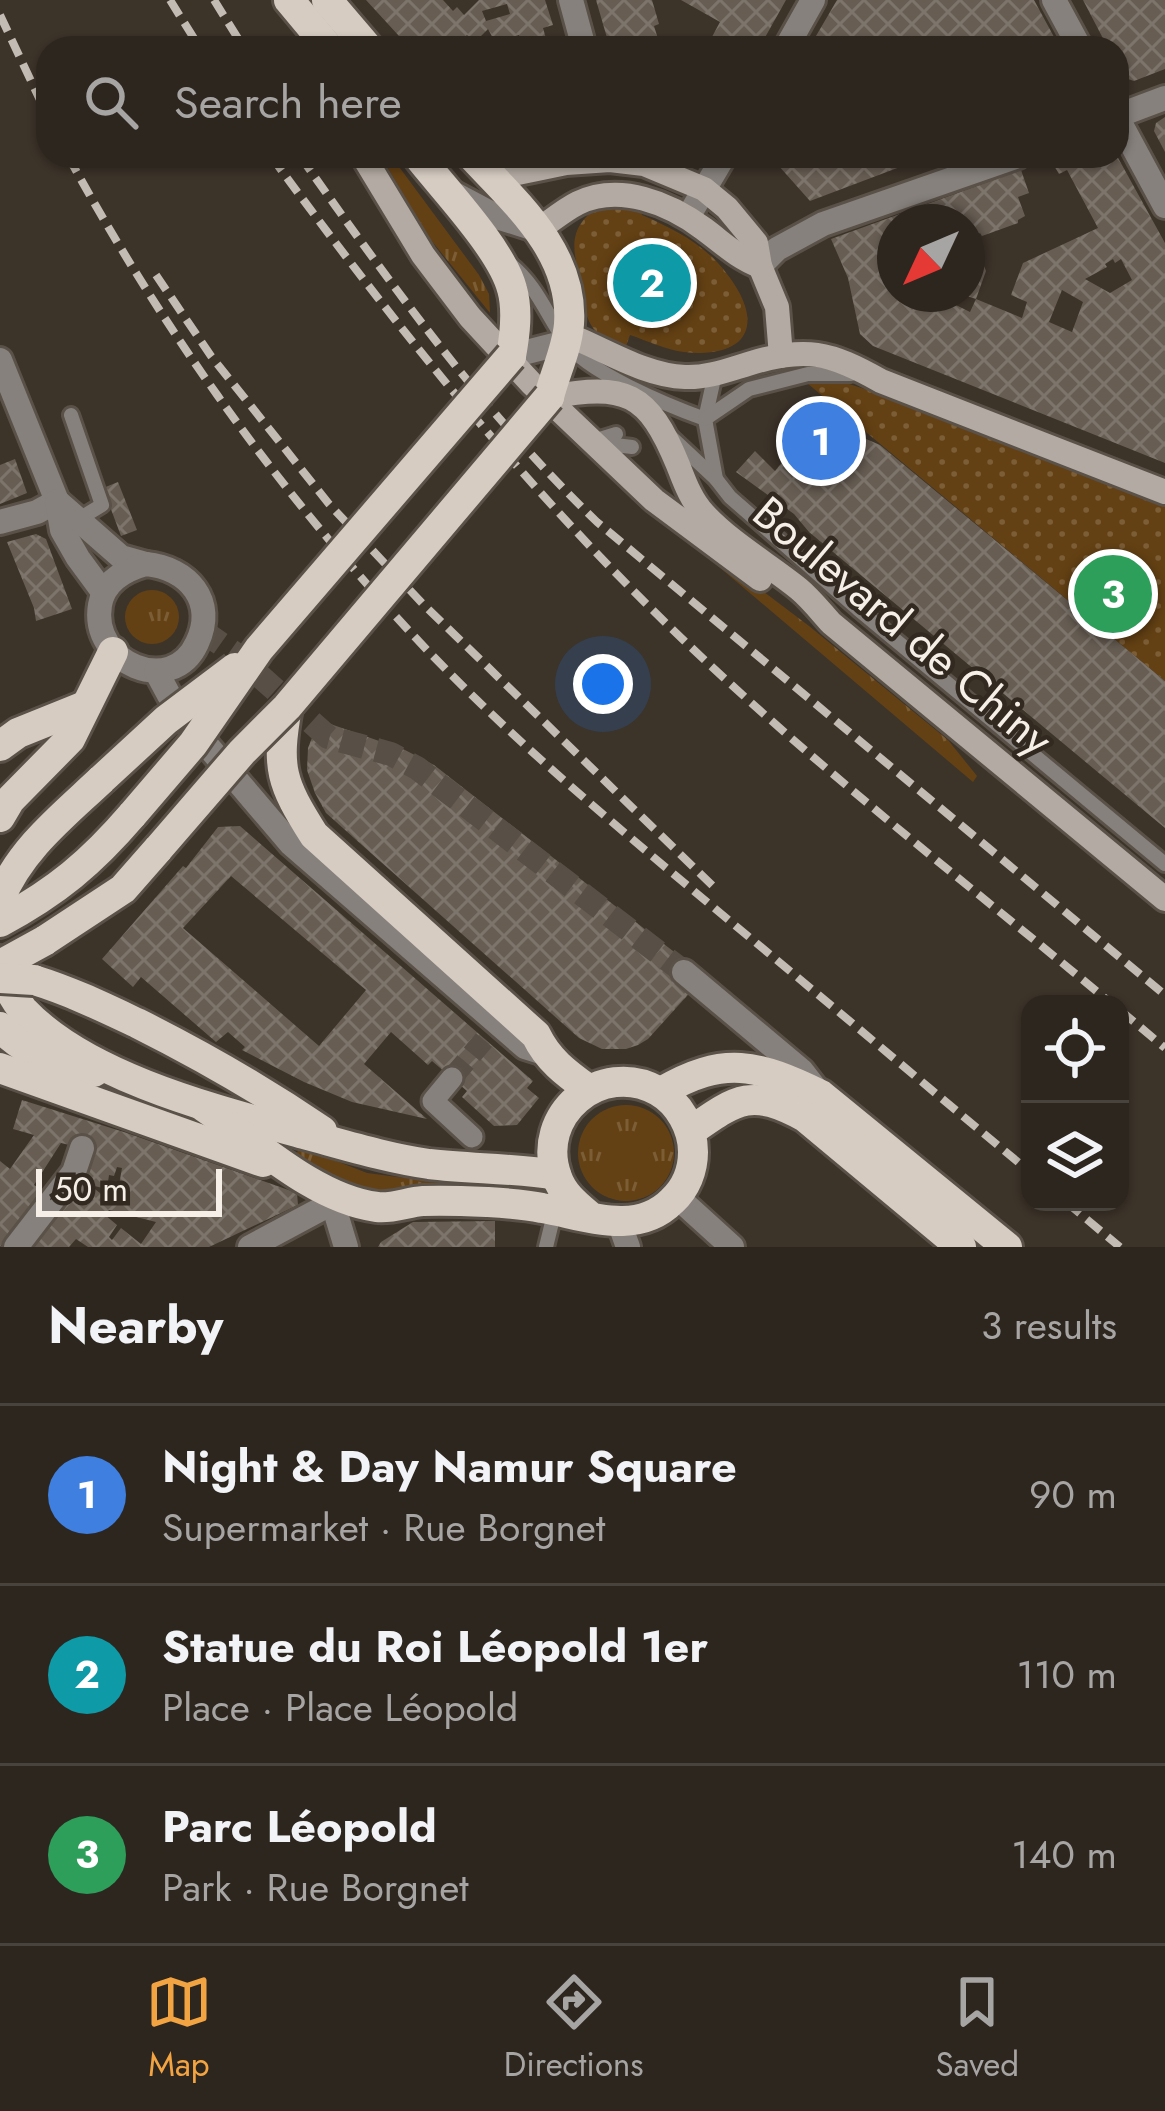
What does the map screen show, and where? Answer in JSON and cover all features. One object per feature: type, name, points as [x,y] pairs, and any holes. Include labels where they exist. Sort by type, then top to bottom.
[{"type":"main road","points":[[328,0],[358,36]]},
{"type":"main road","points":[[290,2],[302,36]]},
{"type":"main road","points":[[290,2],[319,36]]},
{"type":"main road","points":[[370,168],[423,255],[470,317],[590,442],[654,500],[786,598],[831,623]]},
{"type":"main road","points":[[484,168],[538,230],[564,279],[569,305],[566,343],[549,397],[286,707],[123,889],[0,963],[21,1007],[76,1051],[204,1107],[427,1163],[556,1175]]},
{"type":"main road","points":[[654,168],[693,183],[727,208],[756,243],[777,308],[780,368]]},
{"type":"main road","points":[[0,922],[57,889],[102,850],[193,744],[259,650],[512,356],[516,331],[508,276],[494,251],[431,172]]},
{"type":"main road","points":[[538,230],[577,204],[604,194],[642,198],[688,217],[743,260],[760,266]]},
{"type":"main road","points":[[566,343],[580,340],[662,374],[688,377],[780,368],[801,353],[826,355],[1165,492]]},
{"type":"main road","points":[[549,397],[592,390],[619,393],[645,408],[662,428]]},
{"type":"main road","name":"Boulevard de Chiny","points":[[662,428],[693,502],[707,518],[803,593],[831,623],[1165,899]]},
{"type":"main road","points":[[0,899],[8,878],[32,846],[166,720],[259,650]]},
{"type":"main road","points":[[0,817],[10,800],[70,739],[113,652]]},
{"type":"main road","points":[[0,746],[18,733],[85,706]]},
{"type":"main road","points":[[286,707],[280,764],[294,803],[314,835],[536,1035],[544,1053],[588,1089]]},
{"type":"main road","points":[[0,978],[34,980],[68,990],[225,1069],[342,1144]]},
{"type":"main road","points":[[0,1027],[14,1042],[70,1069],[124,1075]]},
{"type":"main road","points":[[661,1092],[704,1070],[740,1066],[821,1095],[1007,1247]]},
{"type":"main road","points":[[0,1068],[302,1176]]},
{"type":"main road","points":[[204,1107],[330,1194],[380,1208],[420,1201],[555,1210],[613,1229],[660,1212],[676,1198],[692,1166],[691,1132],[679,1109],[661,1092],[635,1082],[610,1082],[588,1089],[565,1110],[554,1133],[552,1154],[563,1190],[613,1229]]},
{"type":"main road","points":[[691,1132],[719,1111],[746,1099],[788,1107],[961,1247]]},
{"type":"street","points":[[571,0],[581,36]]},
{"type":"street","points":[[793,36],[814,0]]},
{"type":"street","points":[[1054,0],[1074,36]]},
{"type":"street","points":[[1129,112],[1165,98]]},
{"type":"street","points":[[1129,138],[1165,206]]},
{"type":"street","points":[[688,217],[693,183],[710,168]]},
{"type":"street","points":[[760,266],[777,249],[824,224],[984,168]]},
{"type":"street","points":[[431,172],[500,218],[538,230]]},
{"type":"street","points":[[512,356],[566,343]]},
{"type":"street","points":[[0,360],[57,501],[62,530],[103,592]]},
{"type":"street","points":[[57,501],[122,557],[164,566],[194,587],[204,615],[197,645],[175,668],[155,671],[130,666],[113,652],[100,629],[103,592],[128,569],[146,564]]},
{"type":"street","points":[[0,523],[57,501]]},
{"type":"street","points":[[155,671],[177,710],[291,844],[490,1032],[544,1053]]},
{"type":"street","points":[[684,972],[802,1071],[821,1095]]},
{"type":"street","points":[[452,1078],[433,1101],[472,1137]]},
{"type":"street","points":[[16,1247],[74,1172],[82,1148]]},
{"type":"street","points":[[250,1247],[321,1208],[330,1194]]},
{"type":"street","points":[[330,1194],[347,1247]]},
{"type":"street","points":[[676,1198],[731,1246]]},
{"type":"street","points":[[347,1247],[380,1208]]},
{"type":"lane","points":[[494,251],[535,289],[566,343],[595,369],[705,419]]},
{"type":"lane","points":[[705,419],[780,368]]},
{"type":"lane","points":[[715,374],[705,419],[716,479]]},
{"type":"lane","points":[[70,415],[103,505],[79,519]]},
{"type":"lane","points":[[662,428],[730,497],[858,609],[1165,864]]},
{"type":"lane","points":[[590,442],[616,434]]},
{"type":"lane","points":[[590,442],[632,448]]},
{"type":"lane","points":[[546,1247],[555,1210]]},
{"type":"green space","points":[[388,168],[400,168],[479,275],[489,294],[490,313],[427,235]]},
{"type":"green space","points":[[599,206],[639,207],[642,215],[689,239],[719,264],[746,308],[744,334],[736,344],[706,353],[684,352],[630,335],[626,346],[596,331],[586,310],[574,245],[580,225]]},
{"type":"green space","points":[[818,380],[880,394],[1165,507],[1165,681],[807,383]]},
{"type":"green space","points":[[674,524],[948,740],[977,776],[973,782],[672,527]]},
{"type":"green space","points":[[152,590],[171,598],[179,617],[171,636],[152,644],[133,636],[125,617],[133,598]]},
{"type":"green space","points":[[626,1105],[660,1119],[674,1153],[660,1187],[626,1201],[592,1187],[578,1153],[592,1119]]},
{"type":"green space","points":[[300,1147],[367,1173],[475,1182],[476,1194],[361,1192],[335,1184],[295,1156]]},
{"type":"building","points":[[366,0],[443,0],[464,15],[479,0],[545,0],[553,25],[543,28],[545,36],[492,36],[488,29],[481,36],[399,36]],"holes":[[[507,4],[510,14],[486,21],[482,11]]]},
{"type":"building","points":[[596,0],[652,0],[657,36],[606,36]]},
{"type":"building","points":[[681,0],[786,0],[766,36],[712,36],[720,22]]},
{"type":"building","points":[[837,0],[1034,0],[1054,36],[816,36]]},
{"type":"building","points":[[1083,0],[1165,0],[1165,69],[1129,79],[1129,36],[1102,36]]},
{"type":"building","points":[[1165,117],[1165,152],[1154,131]]},
{"type":"building","points":[[781,168],[897,168],[810,201]]},
{"type":"building","points":[[1055,168],[1124,168],[1165,243],[1165,463],[873,346],[860,334],[848,278],[831,239],[877,222],[877,312],[985,312],[985,303],[1022,318],[1027,302],[1011,295],[1023,263],[1098,228],[1067,170],[1059,174]],"holes":[[[1113,259],[1115,263],[1121,259],[1132,280],[1110,293],[1085,279]],[[1062,290],[1083,302],[1072,332],[1049,322]]]},
{"type":"building","points":[[1021,170],[1029,193],[1018,197],[1025,216],[985,235],[985,204],[927,204]]},
{"type":"building","points":[[817,419],[835,435],[857,435],[880,445],[1165,681],[1165,828],[809,532],[794,514],[736,472],[755,451],[775,471]]},
{"type":"building","points":[[15,459],[27,493],[0,504],[0,465]]},
{"type":"building","points":[[118,482],[137,530],[121,536],[103,488]]},
{"type":"building","points":[[36,534],[46,539],[72,609],[36,621],[7,542]]},
{"type":"building","points":[[319,720],[434,765],[705,976],[638,1045],[602,1049],[579,1038],[326,813],[307,770],[308,748]]},
{"type":"building","points":[[240,826],[533,1081],[527,1088],[539,1098],[517,1125],[494,1126],[462,1097],[467,1091],[391,1032],[364,1064],[427,1119],[352,1102],[242,1050],[245,1047],[228,1032],[216,1042],[141,977],[133,987],[102,959],[218,827]],"holes":[[[231,876],[366,990],[319,1046],[183,928]]]},
{"type":"building","points":[[22,1100],[297,1193],[298,1205],[209,1247],[88,1247],[76,1239],[69,1247],[32,1247],[82,1179],[109,1200],[113,1184],[119,1185],[122,1168],[117,1167],[114,1176],[109,1175],[107,1189],[90,1185],[86,1149],[61,1143],[34,1185],[42,1190],[0,1247],[0,1161],[10,1169],[34,1135],[13,1129]],"holes":[[[109,1210],[156,1222],[141,1244],[121,1228],[112,1240],[109,1237],[117,1225],[105,1215]]]},
{"type":"building","points":[[495,1221],[495,1247],[378,1247],[413,1222]]},
{"type":"tunnel","points":[[201,630],[234,653],[328,737],[391,754],[417,768],[684,972]]},
{"type":"tunnel","points":[[452,1078],[484,1040]]},
{"type":"railway","points":[[170,0],[192,36]]},
{"type":"railway","points":[[214,0],[236,36]]},
{"type":"railway","points":[[0,15],[36,92]]},
{"type":"railway","points":[[75,168],[140,280],[220,399],[306,512],[400,621],[606,817],[1021,1164]]},
{"type":"railway","points":[[280,168],[460,400],[615,572],[777,725],[1101,995]]},
{"type":"railway","points":[[309,168],[477,392],[597,522],[1165,995]]},
{"type":"railway","points":[[156,275],[211,356],[329,504],[422,603],[716,889]]},
{"type":"railway","points":[[1129,1018],[1165,1048]]},
{"type":"railway","points":[[1077,1211],[1120,1247]]},
{"type":"place","name":"Statue du Roi Léopold 1er","points":[[652,283]]},
{"type":"place","name":"Night & Day Namur Square","points":[[821,441]]},
{"type":"place","name":"Parc Léopold","points":[[1113,594]]}]
